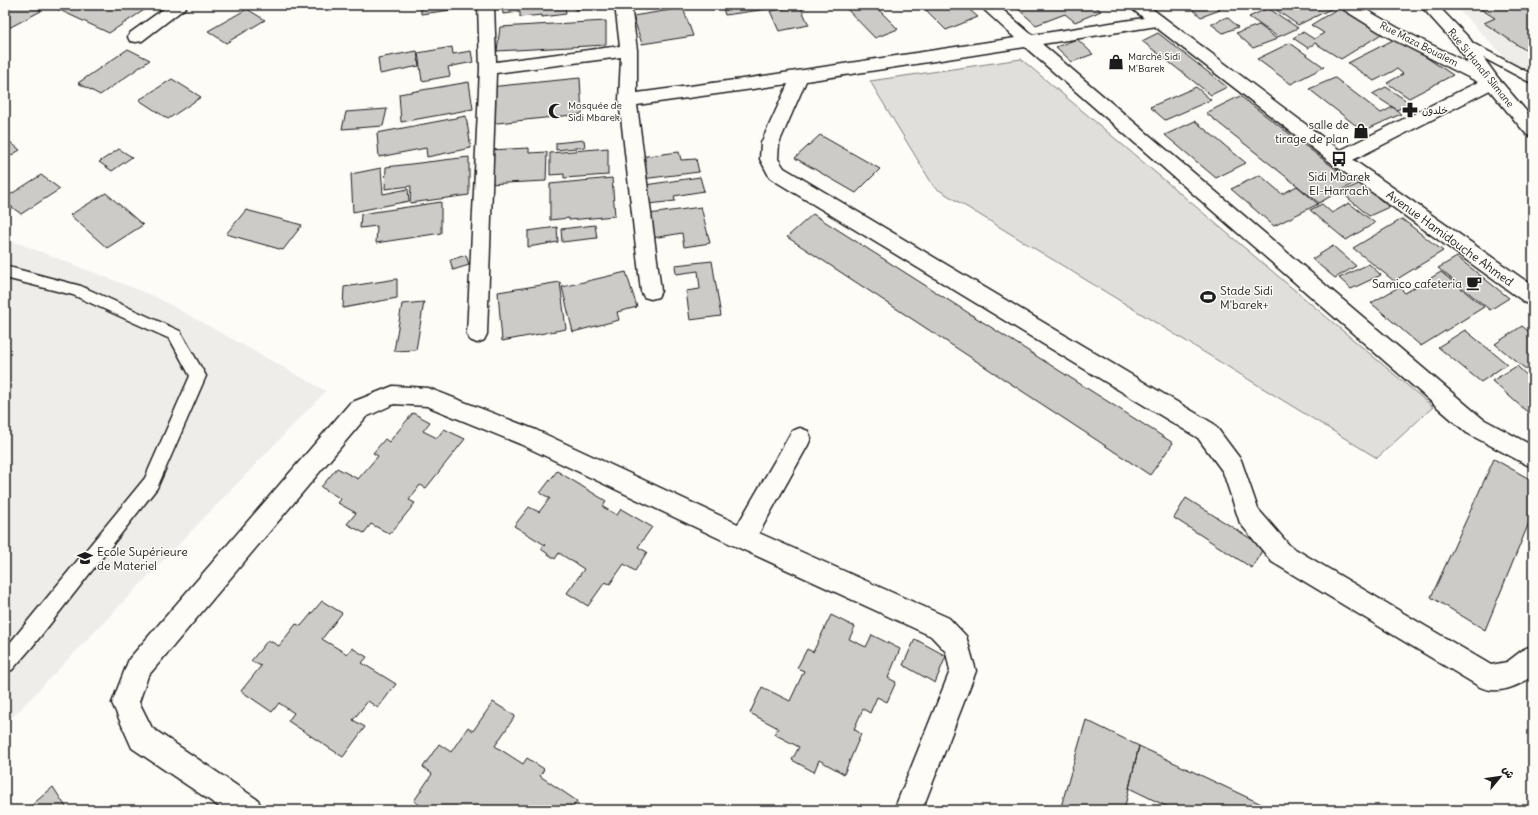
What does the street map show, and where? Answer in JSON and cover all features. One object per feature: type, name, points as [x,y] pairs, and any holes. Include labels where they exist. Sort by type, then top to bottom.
[{"type":"street","points":[[136,37],[179,5]]},
{"type":"street","points":[[477,334],[488,69],[486,5]]},
{"type":"street","points":[[622,5],[629,50],[628,100],[651,291]]},
{"type":"street","points":[[987,5],[1475,426],[1533,458]]},
{"type":"street","name":"Avenue Hamidouche Ahmed","points":[[1137,5],[1339,159],[1533,297]]},
{"type":"street","name":"Rue Maza Boualem","points":[[1347,5],[1392,32],[1492,82]]},
{"type":"street","name":"Rue Si Hanafi Slimane","points":[[1428,5],[1463,42],[1492,82],[1533,131]]},
{"type":"street","points":[[628,100],[800,76],[1158,21]]},
{"type":"street","points":[[488,69],[629,50]]},
{"type":"street","points":[[800,76],[770,143],[769,158],[777,173],[1206,431],[1233,467],[1248,515],[1281,554],[1489,678],[1513,674],[1533,658]]},
{"type":"street","points":[[1339,159],[1492,82]]},
{"type":"street","points":[[248,810],[142,738],[125,703],[138,668],[358,410],[393,395],[428,397],[528,437],[743,538],[940,627],[957,645],[963,671],[908,810]]},
{"type":"street","points":[[743,538],[800,438]]},
{"type":"lane","points":[[1463,42],[1533,80]]},
{"type":"lane","points":[[5,272],[76,290],[175,335],[198,376],[151,483],[5,663]]},
{"type":"shaded area","points":[[1454,5],[1533,5],[1533,74],[1516,69]]},
{"type":"shaded area","name":"Stade Sidi M'barek+","points":[[1021,59],[1433,407],[1377,458],[934,187],[870,81]]},
{"type":"shaded area","name":"Ecole Supérieure de Materiel","points":[[5,238],[154,296],[326,391],[5,725]]},
{"type":"building","points":[[5,5],[33,5],[41,11],[5,30],[5,14],[7,13],[5,11]]},
{"type":"building","points":[[152,5],[109,33],[51,6]]},
{"type":"building","points":[[421,5],[474,5],[474,7],[421,14]]},
{"type":"building","points":[[502,5],[570,5],[565,6],[566,14],[542,17],[542,15],[520,17],[520,12],[503,14]]},
{"type":"building","points":[[574,5],[593,5],[594,8],[575,10]]},
{"type":"building","points":[[722,5],[766,5],[768,9],[725,15]]},
{"type":"building","points":[[843,5],[874,5],[898,29],[875,38]]},
{"type":"building","points":[[929,5],[964,5],[978,17],[946,30],[923,7]]},
{"type":"building","points":[[1029,5],[1094,5],[1101,11],[1075,22],[1065,14],[1036,25],[1018,9]]},
{"type":"building","points":[[1214,5],[1220,10],[1201,17],[1189,6]]},
{"type":"building","points":[[1269,5],[1335,5],[1337,6],[1298,25]]},
{"type":"building","points":[[1474,5],[1533,5],[1533,55],[1484,23],[1495,18]]},
{"type":"building","points":[[800,6],[809,25],[779,31],[770,11]]},
{"type":"building","points":[[1340,7],[1383,33],[1341,59],[1315,43],[1308,48],[1293,38],[1303,32],[1314,39],[1324,33],[1311,25]]},
{"type":"building","points":[[683,8],[693,36],[642,44],[633,16]]},
{"type":"building","points":[[1268,8],[1298,28],[1278,37],[1249,17]]},
{"type":"building","points":[[247,9],[265,20],[226,43],[208,31]]},
{"type":"building","points":[[1227,17],[1238,27],[1223,33],[1211,24]]},
{"type":"building","points":[[606,21],[606,45],[497,51],[500,27]]},
{"type":"building","points":[[1259,25],[1277,39],[1253,48],[1236,33]]},
{"type":"building","points":[[1158,33],[1227,87],[1211,95],[1142,41]]},
{"type":"building","points":[[1397,38],[1453,75],[1409,98],[1387,83],[1403,74],[1397,69],[1374,81],[1348,63]]},
{"type":"building","points":[[1077,39],[1093,54],[1072,62],[1056,47]]},
{"type":"building","points":[[1290,43],[1324,67],[1291,84],[1257,59]]},
{"type":"building","points":[[452,47],[453,54],[471,51],[473,62],[448,67],[450,76],[422,81],[418,53]]},
{"type":"building","points":[[128,49],[150,60],[100,95],[78,83]]},
{"type":"building","points":[[417,51],[419,66],[380,74],[378,58]]},
{"type":"building","points":[[580,78],[582,114],[488,124],[489,87]]},
{"type":"building","points":[[1335,78],[1381,113],[1393,107],[1401,114],[1363,131],[1309,89]]},
{"type":"building","points":[[172,79],[201,97],[168,119],[139,100]]},
{"type":"building","points":[[469,82],[473,109],[401,122],[399,94]]},
{"type":"building","points":[[1196,87],[1211,100],[1165,120],[1150,107]]},
{"type":"building","points":[[1386,87],[1410,103],[1397,110],[1372,94]]},
{"type":"building","points":[[1240,96],[1354,183],[1319,203],[1206,113]]},
{"type":"building","points":[[387,109],[383,126],[342,129],[346,112]]},
{"type":"building","points":[[466,116],[471,148],[427,157],[426,148],[379,157],[377,133]]},
{"type":"building","points":[[1195,121],[1246,163],[1216,178],[1165,135]]},
{"type":"building","points":[[820,135],[880,169],[856,193],[795,158]]},
{"type":"building","points":[[5,138],[20,150],[5,159]]},
{"type":"building","points":[[584,140],[585,147],[556,150],[556,143]]},
{"type":"building","points":[[529,148],[529,153],[547,152],[546,181],[486,184],[490,150]]},
{"type":"building","points":[[608,148],[608,175],[564,178],[564,174],[550,175],[550,153]]},
{"type":"building","points":[[119,149],[132,157],[112,171],[99,162]]},
{"type":"building","points":[[679,152],[681,160],[696,159],[699,172],[642,179],[639,157]]},
{"type":"building","points":[[469,157],[469,195],[410,203],[411,186],[385,189],[386,167]]},
{"type":"building","points":[[381,168],[383,194],[408,189],[409,201],[353,212],[351,174]]},
{"type":"building","points":[[41,175],[60,189],[21,214],[5,202],[5,198]]},
{"type":"building","points":[[1260,175],[1282,194],[1297,186],[1318,204],[1274,226],[1231,189]]},
{"type":"building","points":[[700,177],[704,191],[674,196],[675,201],[649,204],[645,185]]},
{"type":"building","points":[[612,178],[615,216],[550,220],[550,184]]},
{"type":"building","points":[[1361,183],[1389,207],[1369,216],[1341,192]]},
{"type":"building","points":[[106,193],[143,225],[107,248],[70,215]]},
{"type":"building","points":[[441,202],[441,233],[376,243],[377,226],[360,228],[361,214]]},
{"type":"building","points":[[1349,203],[1375,223],[1346,240],[1310,210],[1322,204],[1332,213]]},
{"type":"building","points":[[701,207],[710,243],[684,247],[682,233],[653,238],[649,214]]},
{"type":"building","points":[[246,210],[302,225],[283,250],[226,234]]},
{"type":"building","points":[[813,214],[1173,443],[1150,475],[787,237]]},
{"type":"building","points":[[1402,219],[1443,251],[1394,281],[1353,248]]},
{"type":"building","points":[[595,225],[597,238],[562,242],[561,229]]},
{"type":"building","points":[[557,227],[558,242],[528,247],[528,231]]},
{"type":"building","points":[[1333,246],[1356,266],[1335,278],[1312,259]]},
{"type":"building","points":[[466,255],[469,265],[453,270],[450,260]]},
{"type":"building","name":"Samico cafeteria","points":[[1457,257],[1509,298],[1490,310],[1438,268]]},
{"type":"building","points":[[712,261],[721,316],[690,320],[686,291],[700,289],[698,271],[676,274],[675,265]]},
{"type":"building","points":[[1369,264],[1381,275],[1351,289],[1339,278]]},
{"type":"building","points":[[626,272],[637,307],[617,312],[619,320],[573,332],[562,287]]},
{"type":"building","points":[[1441,272],[1484,307],[1421,346],[1371,303],[1399,287],[1405,293]]},
{"type":"building","points":[[397,279],[397,298],[343,308],[344,287]]},
{"type":"building","points":[[560,282],[566,329],[502,341],[498,292]]},
{"type":"building","points":[[424,302],[416,350],[394,351],[402,304]]},
{"type":"building","points":[[1522,326],[1533,335],[1533,375],[1495,344]]},
{"type":"building","points":[[1465,330],[1507,364],[1481,382],[1438,347]]},
{"type":"building","points":[[1517,366],[1533,381],[1533,417],[1492,381]]},
{"type":"building","points":[[413,413],[430,422],[423,431],[437,438],[444,429],[465,439],[426,488],[420,485],[409,500],[415,503],[390,534],[371,524],[364,533],[347,524],[356,513],[338,503],[341,499],[321,487],[337,468],[358,479],[378,456],[373,453],[385,439],[389,442]]},
{"type":"building","points":[[1494,459],[1533,481],[1533,513],[1485,630],[1431,597]]},
{"type":"building","points":[[557,471],[606,501],[603,507],[617,515],[621,509],[652,527],[638,547],[647,552],[635,571],[624,564],[610,584],[605,582],[588,606],[567,593],[584,569],[559,553],[555,559],[541,549],[545,545],[514,526],[529,507],[539,512],[550,498],[540,493]]},
{"type":"building","points":[[1186,498],[1264,547],[1252,568],[1174,518]]},
{"type":"building","points":[[322,601],[342,613],[322,639],[347,654],[352,648],[367,657],[362,663],[396,684],[378,708],[368,701],[353,720],[365,727],[343,757],[288,721],[294,713],[279,703],[272,712],[241,691],[261,666],[251,661],[268,640],[279,646],[296,624],[301,626]]},
{"type":"building","points":[[831,615],[855,627],[849,639],[866,647],[872,635],[900,649],[888,678],[896,682],[887,702],[877,697],[870,713],[863,709],[854,729],[861,734],[844,774],[819,760],[814,772],[792,760],[799,747],[774,734],[778,728],[750,713],[762,687],[790,701],[804,671],[797,668],[807,649],[813,652]]},
{"type":"building","points":[[915,639],[946,656],[935,683],[903,665]]},
{"type":"building","points":[[493,702],[515,716],[495,746],[523,764],[527,758],[544,769],[540,776],[577,801],[571,810],[426,810],[414,801],[432,774],[423,767],[439,744],[451,752],[468,727],[473,731]]},
{"type":"building","points":[[1086,720],[1139,746],[1124,810],[1060,810]]},
{"type":"building","points":[[1139,746],[1274,810],[1174,810],[1129,788]]},
{"type":"building","points":[[53,787],[68,810],[26,810]]},
{"type":"place","name":"Marché Sidi M'Barek","points":[[1116,62]]},
{"type":"place","name":"خلدون","points":[[1410,110]]},
{"type":"place","name":"Mosquée de Sidi Mbarek","points":[[556,111]]},
{"type":"place","name":"salle de tirage de plan","points":[[1361,131]]},
{"type":"place","name":"Sidi Mbarek El-Harrach","points":[[1339,159]]},
{"type":"place","name":"Samico cafeteria","points":[[1474,283]]},
{"type":"place","name":"Stade Sidi M'barek+","points":[[1208,297]]},
{"type":"place","name":"Ecole Supérieure de Materiel","points":[[85,558]]}]
